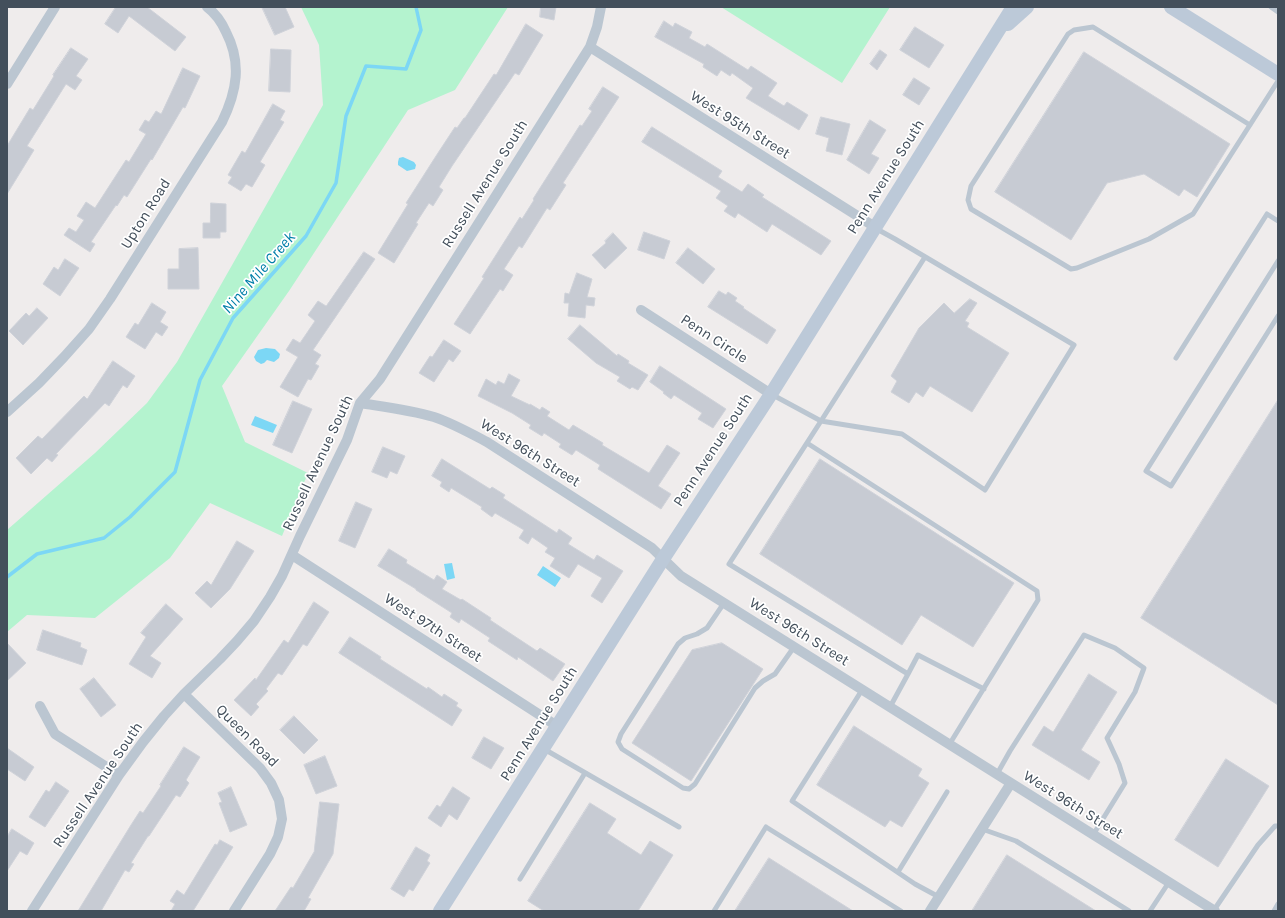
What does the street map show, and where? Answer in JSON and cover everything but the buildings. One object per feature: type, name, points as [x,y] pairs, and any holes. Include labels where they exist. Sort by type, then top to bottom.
[{"type":"main road","name":"Penn Avenue South","points":[[440,911],[663,559],[771,394],[1012,7]]},
{"type":"main road","points":[[995,36],[1027,7]]},
{"type":"main road","points":[[1172,7],[1278,74]]},
{"type":"street","points":[[7,84],[55,7]]},
{"type":"street","name":"Upton Road","points":[[7,412],[59,362],[89,329],[110,299],[222,122],[231,103],[235,83],[236,63],[232,43],[222,24],[207,7]]},
{"type":"street","name":"Russell Avenue South","points":[[32,911],[119,775],[164,716],[220,659],[254,621],[282,576],[347,440],[360,403],[380,379],[590,47],[597,27],[601,7]]},
{"type":"street","name":"West 95th Street","points":[[590,47],[875,227]]},
{"type":"street","name":"Penn Circle","points":[[641,310],[771,394]]},
{"type":"street","name":"West 96th Street","points":[[360,403],[434,417],[461,428],[487,442],[652,548],[681,576],[1214,911]]},
{"type":"street","name":"West 97th Street","points":[[292,555],[557,726]]},
{"type":"street","name":"Queen Road","points":[[184,694],[260,768],[272,783],[279,800],[282,819],[278,837],[270,854],[234,911]]},
{"type":"street","points":[[40,706],[55,734],[119,775]]},
{"type":"street","points":[[930,911],[1011,783]]},
{"type":"lane","points":[[1271,7],[1278,12]]},
{"type":"lane","points":[[1250,125],[1093,28],[1074,30],[1068,34],[971,186],[968,200],[971,209],[1071,269],[1077,268],[1150,239],[1193,214],[1250,125],[1278,81]]},
{"type":"lane","points":[[1176,358],[1267,214],[1278,221]]},
{"type":"lane","points":[[771,394],[821,421],[902,434],[985,490],[1074,345],[875,227]]},
{"type":"lane","points":[[908,674],[729,564],[925,257]]},
{"type":"lane","points":[[1278,261],[1146,471],[1171,486],[1278,316]]},
{"type":"lane","points":[[807,443],[1037,591],[1038,600],[949,745]]},
{"type":"lane","points":[[724,603],[706,628],[697,634],[684,638],[678,644],[621,734],[618,742],[622,749],[683,788],[689,789],[695,784],[755,688],[775,674],[794,647]]},
{"type":"lane","points":[[997,774],[1084,635],[1115,648],[1144,668],[1135,692],[1107,738],[1119,764],[1125,782],[1093,835]]},
{"type":"lane","points":[[890,707],[918,655],[984,689]]},
{"type":"lane","points":[[862,690],[792,801],[898,872],[939,897]]},
{"type":"lane","points":[[543,748],[679,827]]},
{"type":"lane","points":[[520,879],[585,773]]},
{"type":"lane","points":[[898,872],[947,792]]},
{"type":"lane","points":[[1214,911],[1258,845],[1275,826],[1278,826]]},
{"type":"lane","points":[[714,911],[766,828],[900,911]]},
{"type":"lane","points":[[982,828],[1016,841],[1129,911]]},
{"type":"lane","points":[[1150,911],[1169,882]]},
{"type":"lane","points":[[1274,911],[1278,904]]},
{"type":"green space","points":[[301,7],[508,7],[455,90],[408,110],[289,291],[222,386],[245,442],[308,473],[282,536],[210,503],[170,558],[95,618],[27,615],[7,632],[7,530],[95,453],[147,403],[177,362],[323,105],[319,45]]},
{"type":"green space","points":[[721,7],[890,7],[842,83]]},
{"type":"water","points":[[403,157],[414,162],[416,165],[415,169],[407,171],[398,165],[399,158]]},
{"type":"water","points":[[266,348],[275,349],[280,354],[279,358],[274,362],[267,360],[261,364],[256,361],[254,357],[258,350]]},
{"type":"water","points":[[255,416],[277,425],[273,433],[251,425]]},
{"type":"water","points":[[452,563],[455,578],[447,580],[444,564]]},
{"type":"water","points":[[543,566],[561,578],[555,587],[537,575]]},
{"type":"waterway","name":"Nine Mile Creek","points":[[7,577],[37,554],[104,538],[130,517],[175,472],[200,380],[233,318],[306,236],[336,183],[346,116],[366,66],[406,69],[421,30],[416,7]]}]
